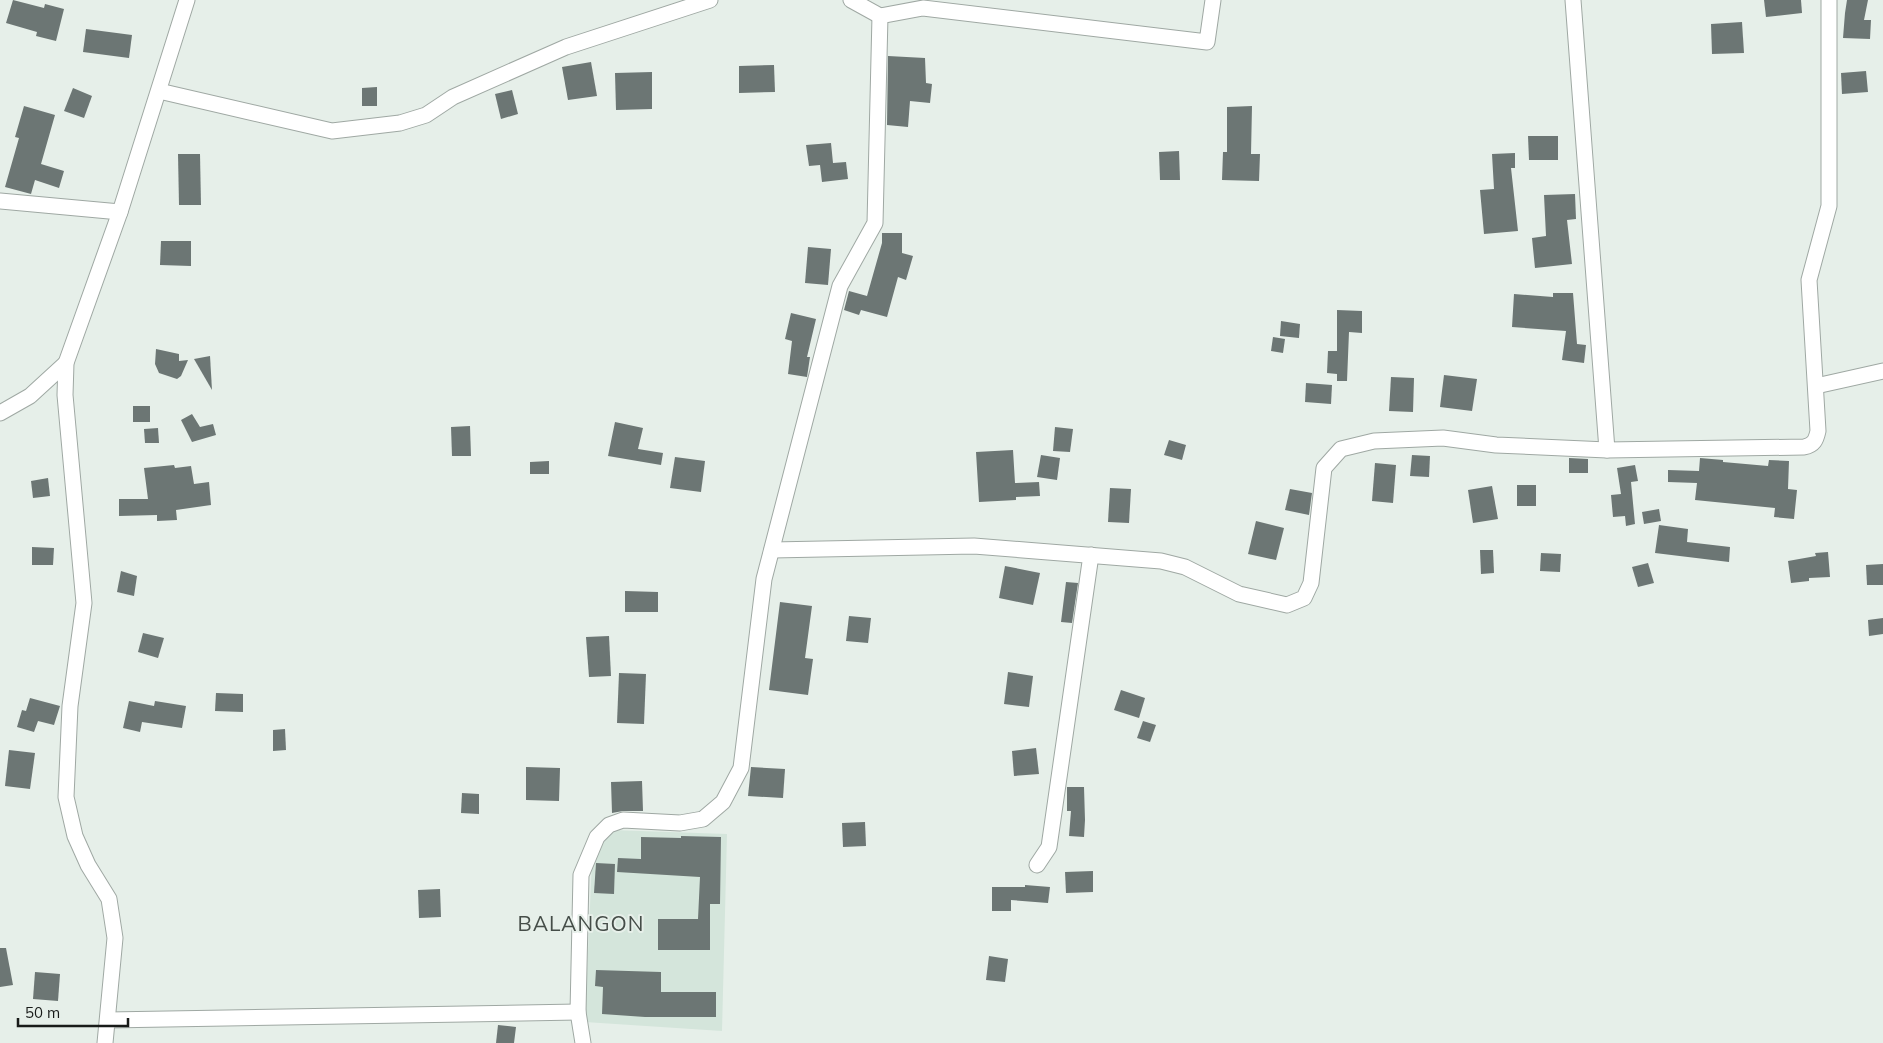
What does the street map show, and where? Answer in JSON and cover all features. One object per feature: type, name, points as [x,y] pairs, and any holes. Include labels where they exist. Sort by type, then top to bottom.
[{"type":"street","points":[[105,1043],[115,938],[109,899],[88,865],[75,836],[66,797],[70,706],[84,603],[65,395],[66,363],[120,212],[187,0]]},
{"type":"street","points":[[159,91],[332,130],[400,123],[426,115],[453,97],[566,47],[710,0]]},
{"type":"street","points":[[851,0],[880,16],[923,8],[1207,42],[1213,0]]},
{"type":"street","points":[[1573,0],[1607,450]]},
{"type":"street","points":[[772,550],[974,546],[1169,563],[1185,567],[1239,594],[1288,605],[1304,598],[1311,583],[1324,468],[1341,449],[1374,441],[1443,438],[1496,444],[1607,450],[1810,446],[1816,438],[1818,431],[1809,280],[1830,206],[1829,0]]},
{"type":"street","points":[[583,1043],[578,1012],[581,875],[597,837],[610,825],[623,820],[680,823],[703,819],[723,802],[740,768],[764,579],[840,286],[875,223],[880,16]]},
{"type":"street","points":[[0,201],[120,212]]},
{"type":"street","points":[[0,413],[30,396],[66,363]]},
{"type":"street","points":[[1816,386],[1883,371]]},
{"type":"street","points":[[1037,865],[1049,846],[1091,556]]},
{"type":"street","points":[[108,1020],[578,1012]]},
{"type":"shaded area","points":[[611,830],[727,834],[722,1031],[585,1022],[592,860]]},
{"type":"building","points":[[13,0],[44,8],[45,4],[64,9],[56,41],[36,36],[37,32],[6,23]]},
{"type":"building","points":[[1764,0],[1801,0],[1802,13],[1766,17]]},
{"type":"building","points":[[1847,0],[1868,0],[1864,20],[1871,20],[1870,39],[1843,38]]},
{"type":"building","points":[[1742,22],[1744,53],[1712,54],[1711,24]]},
{"type":"building","points":[[86,29],[132,35],[129,58],[83,52]]},
{"type":"building","points":[[888,56],[925,58],[926,83],[932,84],[930,103],[910,101],[908,127],[887,125]]},
{"type":"building","points":[[591,62],[597,96],[568,100],[562,67]]},
{"type":"building","points":[[774,65],[775,92],[739,93],[739,66]]},
{"type":"building","points":[[1866,71],[1868,92],[1842,94],[1841,73]]},
{"type":"building","points":[[652,72],[652,109],[616,110],[615,73]]},
{"type":"building","points":[[377,87],[377,106],[362,106],[362,88]]},
{"type":"building","points":[[73,88],[92,96],[84,118],[64,111]]},
{"type":"building","points":[[512,90],[518,114],[501,119],[495,94]]},
{"type":"building","points":[[24,106],[55,115],[41,164],[64,171],[59,188],[35,180],[31,194],[5,187],[19,138],[15,137]]},
{"type":"building","points":[[1252,106],[1251,154],[1260,154],[1259,181],[1222,180],[1223,152],[1227,152],[1227,107]]},
{"type":"building","points":[[1528,136],[1558,136],[1558,160],[1529,160]]},
{"type":"building","points":[[831,143],[833,163],[846,162],[848,179],[822,182],[820,165],[809,166],[806,145]]},
{"type":"building","points":[[1179,151],[1180,180],[1160,180],[1159,152]]},
{"type":"building","points":[[1515,153],[1515,168],[1511,168],[1518,231],[1484,234],[1480,190],[1494,189],[1492,154]]},
{"type":"building","points":[[178,154],[200,154],[201,205],[179,205]]},
{"type":"building","points":[[1575,194],[1576,219],[1567,220],[1572,264],[1535,268],[1532,238],[1546,236],[1544,195]]},
{"type":"building","points":[[882,233],[902,233],[902,253],[913,256],[906,280],[898,277],[887,317],[861,310],[859,315],[844,310],[849,291],[867,296],[882,243]]},
{"type":"building","points":[[161,241],[191,241],[191,266],[160,265]]},
{"type":"building","points":[[808,247],[831,249],[828,285],[805,283]]},
{"type":"building","points":[[1553,293],[1573,293],[1577,344],[1586,345],[1584,363],[1562,360],[1566,331],[1512,327],[1514,294],[1553,297]]},
{"type":"building","points":[[1337,310],[1362,311],[1362,333],[1349,332],[1347,381],[1337,381],[1337,374],[1327,373],[1328,351],[1337,351]]},
{"type":"building","points":[[791,313],[816,319],[807,357],[810,357],[807,377],[788,374],[792,341],[785,339]]},
{"type":"building","points":[[1281,321],[1300,324],[1299,338],[1280,336]]},
{"type":"building","points":[[1273,337],[1285,339],[1283,353],[1271,351]]},
{"type":"building","points":[[156,349],[179,354],[179,361],[188,360],[181,376],[177,379],[159,373],[155,364]]},
{"type":"building","points":[[210,356],[212,390],[194,359]]},
{"type":"building","points":[[1444,375],[1477,379],[1472,411],[1440,407]]},
{"type":"building","points":[[1391,377],[1414,378],[1413,412],[1389,411]]},
{"type":"building","points":[[1306,383],[1332,385],[1331,404],[1305,402]]},
{"type":"building","points":[[133,406],[150,406],[150,422],[133,422]]},
{"type":"building","points":[[192,414],[200,427],[213,424],[216,435],[192,442],[181,420]]},
{"type":"building","points":[[615,422],[643,428],[638,449],[663,453],[661,465],[608,456]]},
{"type":"building","points":[[470,426],[471,456],[452,456],[451,427]]},
{"type":"building","points":[[1055,427],[1073,429],[1070,452],[1053,451]]},
{"type":"building","points":[[158,428],[159,443],[145,443],[144,429]]},
{"type":"building","points":[[1169,440],[1186,445],[1182,460],[1164,455]]},
{"type":"building","points":[[1013,450],[1015,483],[1039,482],[1040,496],[1016,497],[1016,500],[979,502],[976,452]]},
{"type":"building","points":[[1041,455],[1060,458],[1057,480],[1037,477]]},
{"type":"building","points":[[1412,455],[1430,456],[1429,477],[1410,476]]},
{"type":"building","points":[[675,457],[705,461],[701,492],[670,488]]},
{"type":"building","points":[[1569,458],[1588,459],[1588,473],[1569,473]]},
{"type":"building","points":[[1700,458],[1768,466],[1769,460],[1789,461],[1788,489],[1797,490],[1794,519],[1774,517],[1775,508],[1695,500],[1697,483],[1668,482],[1668,470],[1699,471]]},
{"type":"building","points":[[549,461],[549,474],[530,474],[530,462]]},
{"type":"building","points":[[1375,463],[1396,465],[1393,503],[1372,501]]},
{"type":"building","points":[[174,465],[175,468],[191,466],[194,484],[209,482],[211,505],[176,510],[177,520],[157,521],[157,515],[119,516],[119,499],[148,499],[144,468]]},
{"type":"building","points":[[1635,465],[1638,481],[1631,482],[1635,524],[1626,526],[1625,516],[1613,517],[1611,495],[1621,494],[1617,468]]},
{"type":"building","points":[[48,478],[50,496],[33,498],[31,481]]},
{"type":"building","points":[[1517,485],[1536,485],[1536,506],[1517,506]]},
{"type":"building","points":[[1492,486],[1498,519],[1473,523],[1468,490]]},
{"type":"building","points":[[1110,488],[1131,489],[1129,523],[1108,522]]},
{"type":"building","points":[[1290,489],[1312,493],[1309,515],[1285,510]]},
{"type":"building","points":[[1659,509],[1661,521],[1644,524],[1642,512]]},
{"type":"building","points":[[1256,521],[1284,528],[1276,560],[1248,554]]},
{"type":"building","points":[[1659,525],[1688,529],[1687,542],[1730,547],[1729,562],[1655,553]]},
{"type":"building","points":[[32,547],[54,548],[53,565],[32,565]]},
{"type":"building","points":[[1480,550],[1493,550],[1494,573],[1481,574]]},
{"type":"building","points":[[1828,552],[1830,577],[1809,578],[1809,581],[1791,583],[1788,561],[1816,556],[1815,553]]},
{"type":"building","points":[[1541,553],[1561,554],[1560,572],[1540,571]]},
{"type":"building","points":[[1648,563],[1654,583],[1638,587],[1632,567]]},
{"type":"building","points":[[1883,564],[1883,585],[1867,585],[1866,565]]},
{"type":"building","points":[[1005,566],[1040,573],[1033,605],[999,598]]},
{"type":"building","points":[[121,571],[137,576],[134,596],[117,592]]},
{"type":"building","points":[[1066,582],[1078,583],[1072,623],[1061,622]]},
{"type":"building","points":[[625,591],[658,592],[658,612],[625,612]]},
{"type":"building","points":[[780,602],[812,606],[805,658],[813,659],[808,695],[769,690]]},
{"type":"building","points":[[849,616],[871,618],[868,643],[846,641]]},
{"type":"building","points":[[1883,618],[1883,634],[1869,636],[1868,620]]},
{"type":"building","points":[[143,633],[164,638],[158,658],[138,652]]},
{"type":"building","points":[[609,636],[611,676],[589,677],[586,637]]},
{"type":"building","points":[[1008,672],[1033,676],[1029,707],[1004,704]]},
{"type":"building","points":[[619,673],[646,674],[644,724],[617,723]]},
{"type":"building","points":[[1121,690],[1145,698],[1139,718],[1114,710]]},
{"type":"building","points":[[216,693],[243,694],[243,712],[215,711]]},
{"type":"building","points":[[30,698],[60,706],[54,725],[38,721],[34,732],[17,727],[22,710],[26,711]]},
{"type":"building","points":[[129,701],[154,706],[155,701],[186,706],[182,728],[142,722],[140,732],[123,728]]},
{"type":"building","points":[[1143,721],[1156,725],[1150,742],[1137,738]]},
{"type":"building","points":[[285,729],[286,750],[273,751],[273,730]]},
{"type":"building","points":[[1036,748],[1039,774],[1014,776],[1012,751]]},
{"type":"building","points":[[9,750],[35,753],[30,789],[5,786]]},
{"type":"building","points":[[526,767],[560,768],[559,801],[526,800]]},
{"type":"building","points":[[751,767],[785,769],[783,798],[748,796]]},
{"type":"building","points":[[642,781],[643,811],[612,813],[611,782]]},
{"type":"building","points":[[1067,787],[1084,787],[1084,837],[1069,836],[1071,811],[1067,811]]},
{"type":"building","points":[[462,793],[479,794],[479,814],[461,813]]},
{"type":"building","points":[[865,822],[866,846],[843,847],[842,823]]},
{"type":"building","points":[[681,836],[721,837],[720,904],[710,904],[710,950],[658,950],[658,919],[698,919],[700,877],[617,872],[618,858],[641,859],[641,837],[681,838]]},
{"type":"building","points":[[596,863],[615,864],[614,894],[594,893]]},
{"type":"building","points":[[1093,871],[1093,892],[1066,893],[1065,872]]},
{"type":"building","points":[[1025,885],[1050,887],[1048,903],[1011,900],[1011,911],[992,911],[992,887],[1025,887]]},
{"type":"building","points":[[440,889],[441,917],[419,918],[418,890]]},
{"type":"building","points":[[0,948],[6,948],[13,985],[0,987]]},
{"type":"building","points":[[989,956],[1008,959],[1005,982],[986,980]]},
{"type":"building","points":[[596,970],[661,972],[661,992],[716,992],[716,1017],[645,1017],[602,1014],[603,987],[595,986]]},
{"type":"building","points":[[35,972],[60,974],[58,1001],[33,999]]},
{"type":"building","points":[[498,1025],[516,1027],[514,1043],[496,1043]]},
{"type":"district","name":"BALANGON","points":[[581,923]]}]
